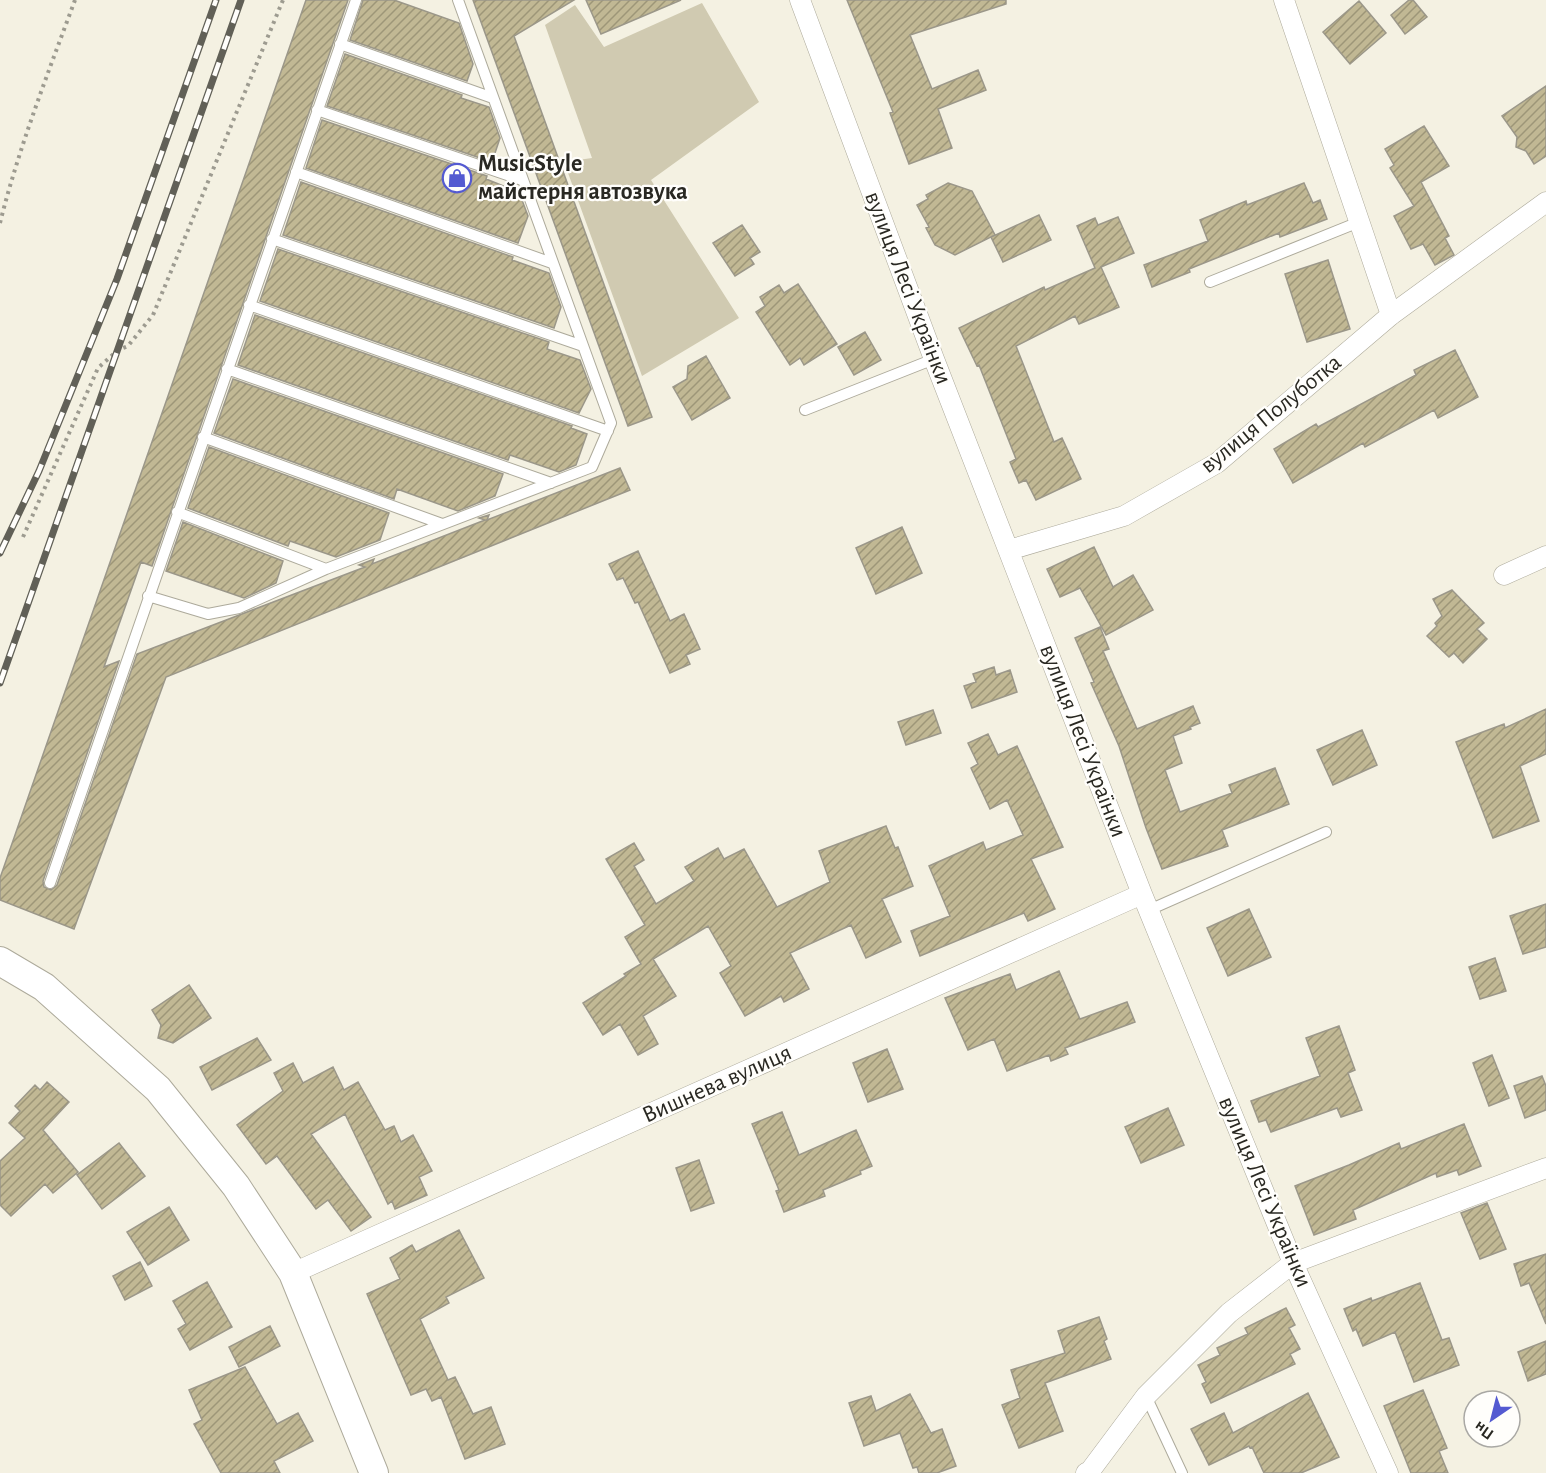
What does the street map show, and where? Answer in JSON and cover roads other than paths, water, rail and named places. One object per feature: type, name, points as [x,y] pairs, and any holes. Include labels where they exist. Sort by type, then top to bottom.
[{"type":"street","name":"вулиця Лесі Українки","points":[[800,0],[934,359],[1145,902],[1293,1263],[1388,1473]]},
{"type":"street","points":[[1284,0],[1391,315]]},
{"type":"street","name":"вулиця Полуботка","points":[[1009,550],[1124,516],[1217,463],[1391,315],[1546,202]]},
{"type":"street","points":[[1504,575],[1546,556]]},
{"type":"street","name":"Вишнева вулиця","points":[[293,1273],[1145,902]]},
{"type":"street","points":[[0,961],[44,987],[158,1089],[236,1186],[293,1273],[374,1473]]},
{"type":"street","points":[[1086,1473],[1090,1471],[1146,1396],[1229,1313],[1293,1263],[1546,1168]]},
{"type":"lane","points":[[50,883],[356,0]]},
{"type":"lane","points":[[148,596],[208,614],[239,608],[326,568],[592,467],[611,423],[458,0]]},
{"type":"lane","points":[[340,44],[492,98]]},
{"type":"lane","points":[[317,110],[522,180]]},
{"type":"lane","points":[[296,172],[552,263]]},
{"type":"lane","points":[[1210,282],[1359,222]]},
{"type":"lane","points":[[272,240],[583,346]]},
{"type":"lane","points":[[249,305],[608,431]]},
{"type":"lane","points":[[805,410],[934,359]]},
{"type":"lane","points":[[227,369],[550,483]]},
{"type":"lane","points":[[203,437],[442,524]]},
{"type":"lane","points":[[177,512],[326,568]]},
{"type":"lane","points":[[1145,902],[1326,832]]},
{"type":"lane","points":[[1146,1396],[1182,1473]]},
{"type":"railway","points":[[0,553],[39,471],[117,279],[216,0]]},
{"type":"railway","points":[[0,683],[241,0]]},
{"type":"place","name":"MusicStyle майстерня автозвука","points":[[457,178]]}]
